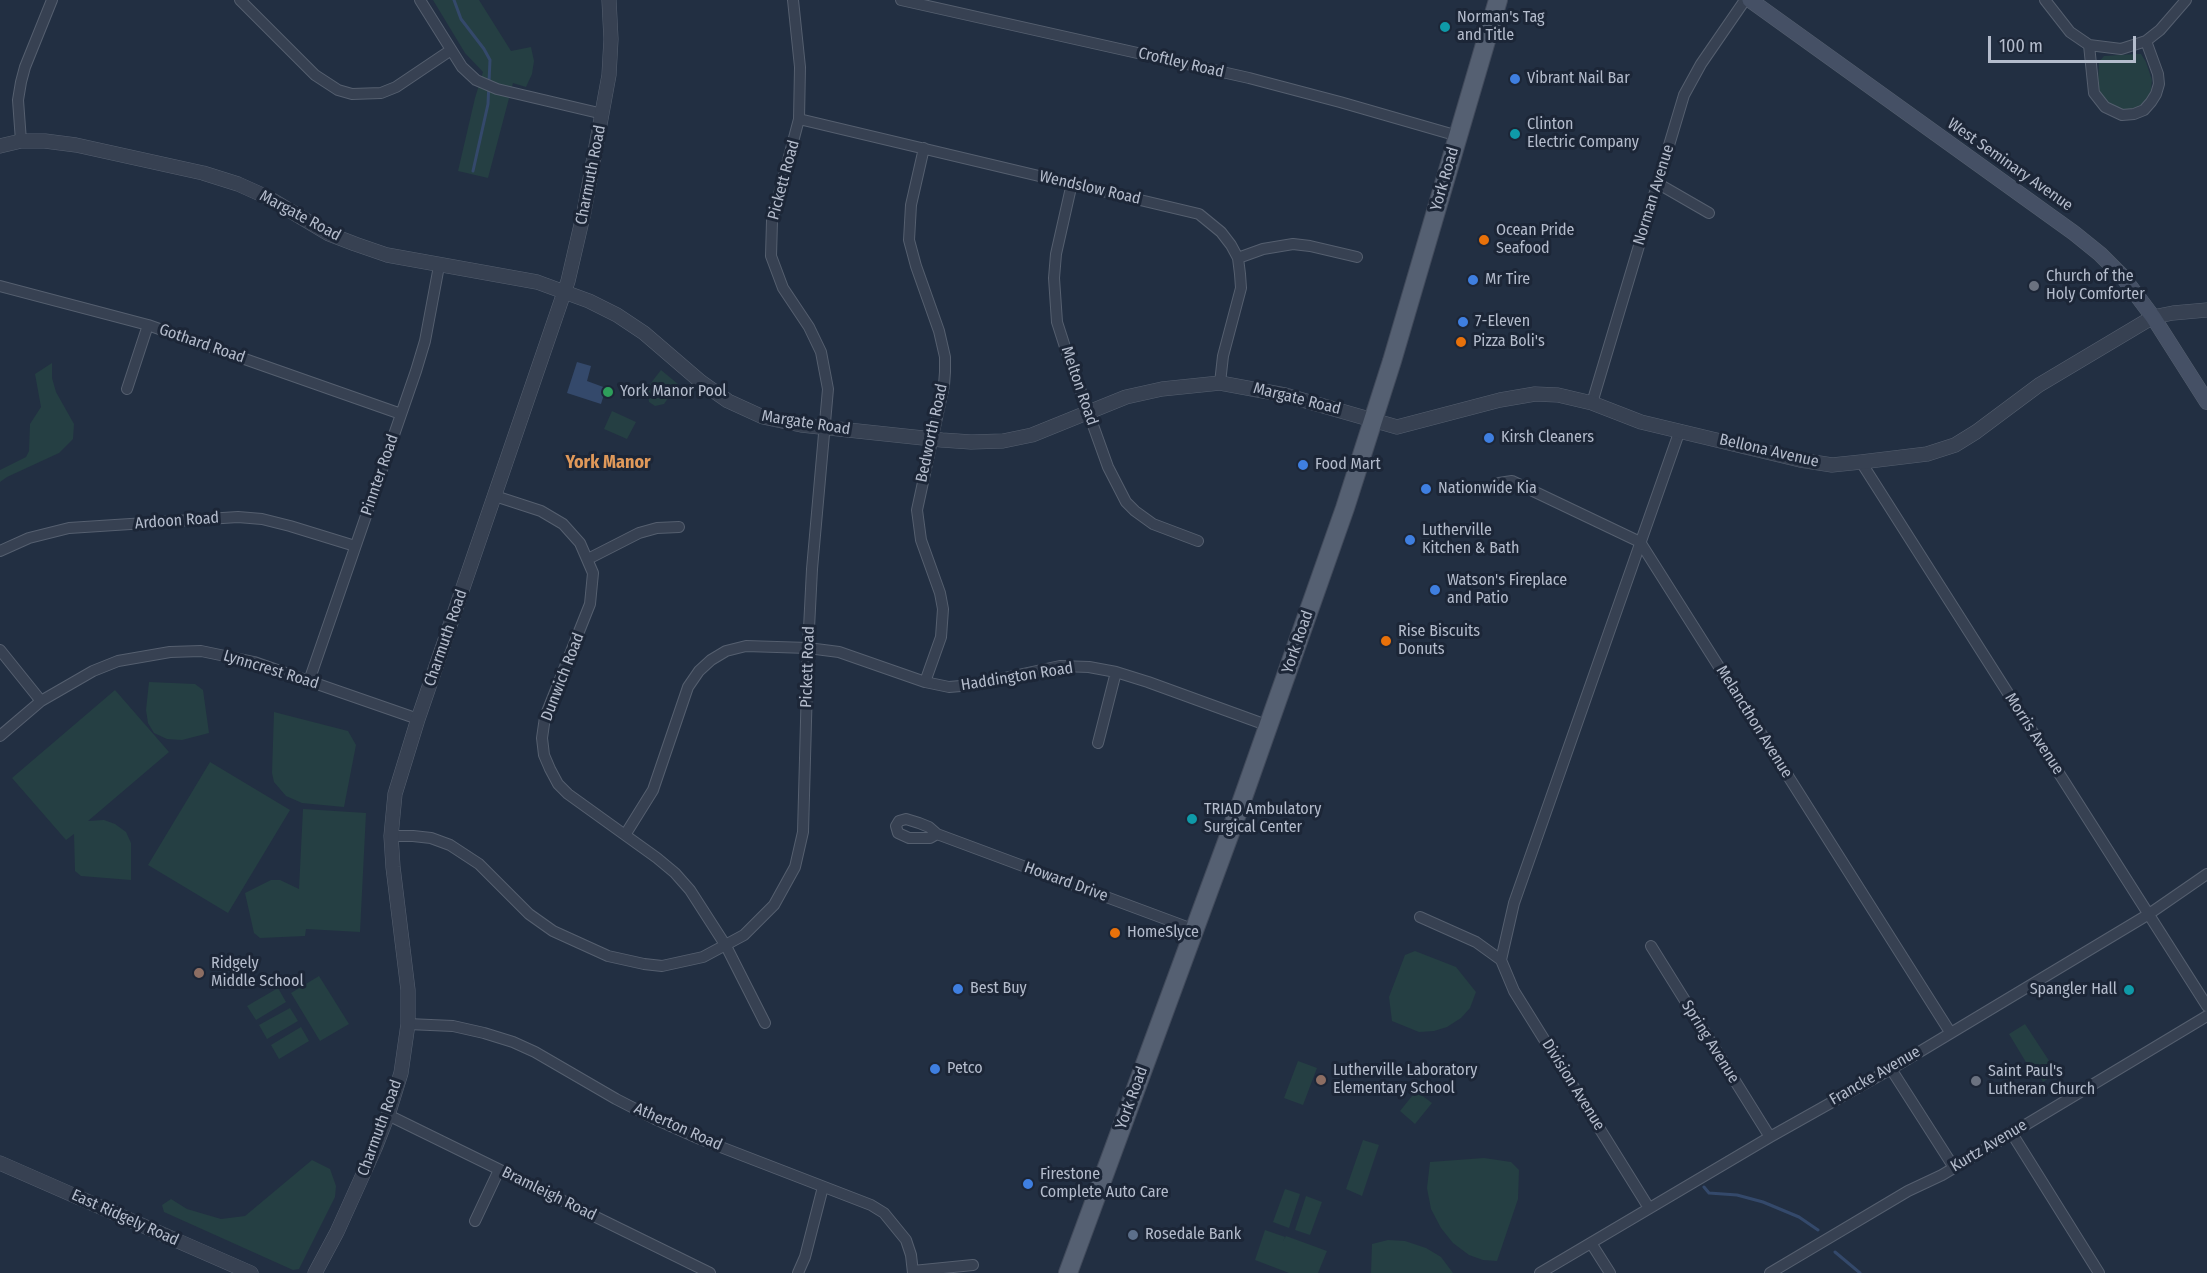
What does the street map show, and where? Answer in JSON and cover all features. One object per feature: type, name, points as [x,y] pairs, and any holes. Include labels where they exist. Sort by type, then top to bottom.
[{"type":"main road","name":"York Road","points":[[1068,1273],[1269,726],[1345,508],[1498,0]]},
{"type":"main road","name":"West Seminary Avenue","points":[[1750,0],[2086,242],[2123,277],[2153,317],[2207,402]]},
{"type":"street","points":[[21,141],[18,100],[23,74],[52,0]]},
{"type":"street","points":[[240,0],[315,75],[338,90],[352,94],[381,93],[396,87],[451,50]]},
{"type":"street","points":[[420,0],[468,74],[483,85],[603,114]]},
{"type":"street","name":"Charmuth Road","points":[[315,1273],[358,1187],[388,1115],[400,1073],[408,1024],[408,990],[391,836],[395,794],[418,719],[565,291],[584,212],[603,114],[610,51],[609,0]]},
{"type":"street","name":"Pickett Road","points":[[391,836],[422,837],[450,845],[479,864],[540,924],[608,956],[662,966],[703,957],[744,934],[774,905],[795,867],[804,832],[808,648],[816,507],[828,389],[823,357],[809,327],[778,279],[771,256],[772,221],[799,119],[800,66],[793,0]]},
{"type":"street","name":"Croftley Road","points":[[901,0],[1249,78],[1458,136]]},
{"type":"street","name":"Norman Avenue","points":[[1592,403],[1684,95],[1690,81],[1745,0]]},
{"type":"street","points":[[2045,0],[2070,32],[2089,45],[2121,49],[2146,41],[2169,22],[2186,0]]},
{"type":"street","points":[[2089,45],[2094,93],[2105,107],[2122,115],[2144,110],[2156,94],[2159,84],[2158,74],[2146,41]]},
{"type":"street","name":"Wendslow Road","points":[[799,119],[1199,214],[1221,232],[1238,258],[1241,288],[1223,356],[1220,383]]},
{"type":"street","name":"Margate Road","points":[[0,146],[21,141],[76,145],[203,173],[238,184],[267,197],[329,234],[387,255],[537,282],[565,291],[631,323],[714,392],[738,407],[776,420],[824,428],[931,439],[971,442],[1003,441],[1032,435],[1126,397],[1162,389],[1220,383],[1285,395],[1373,421]]},
{"type":"street","name":"Bedworth Road","points":[[924,148],[911,205],[909,228],[911,252],[939,331],[945,357],[944,385],[919,492],[918,523],[940,593],[943,623],[941,637],[925,682]]},
{"type":"street","name":"Melton Road","points":[[1072,183],[1056,254],[1055,300],[1065,347],[1088,413],[1113,479],[1126,502],[1153,524],[1198,541]]},
{"type":"street","points":[[1658,183],[1709,213]]},
{"type":"street","points":[[1238,258],[1263,249],[1293,244],[1357,257]]},
{"type":"street","name":"Pinnter Road","points":[[309,681],[425,341],[439,266]]},
{"type":"street","name":"Gothard Road","points":[[0,286],[148,325],[401,414]]},
{"type":"street","name":"Bellona Avenue","points":[[1373,421],[1397,428],[1500,400],[1535,394],[1558,395],[1592,403],[1641,422],[1816,463],[1832,465],[1927,454],[1955,445],[2047,381],[2153,317],[2207,310]]},
{"type":"street","points":[[127,389],[148,325]]},
{"type":"street","points":[[1420,917],[1476,942],[1501,960],[1514,903],[1680,430]]},
{"type":"street","name":"Morris Avenue","points":[[1861,462],[2207,1006]]},
{"type":"street","points":[[1499,483],[1512,481],[1640,542]]},
{"type":"street","name":"Dunwich Road","points":[[495,496],[552,516],[572,533],[588,559],[593,573],[590,604],[545,717],[542,738],[549,770],[567,794],[675,873],[705,911],[726,946],[765,1023]]},
{"type":"street","name":"Ardoon Road","points":[[0,551],[29,537],[69,528],[238,518],[262,519],[355,546]]},
{"type":"street","points":[[588,559],[639,533],[657,528],[679,527]]},
{"type":"street","name":"Melancthon Avenue","points":[[1640,542],[1950,1032]]},
{"type":"street","name":"Haddington Road","points":[[625,835],[653,790],[688,687],[699,670],[711,660],[726,651],[746,646],[808,648],[851,655],[925,682],[960,687],[1060,666],[1089,667],[1116,672],[1269,726]]},
{"type":"street","points":[[0,650],[41,701]]},
{"type":"street","name":"Lynncrest Road","points":[[0,736],[41,701],[93,671],[118,661],[170,652],[201,651],[255,662],[418,719]]},
{"type":"street","points":[[1098,743],[1116,672]]},
{"type":"street","name":"Howard Drive","points":[[937,834],[1195,930]]},
{"type":"street","name":"Francke Avenue","points":[[1540,1273],[1770,1137],[1892,1069],[1950,1032],[2150,914],[2207,874]]},
{"type":"street","name":"Spring Avenue","points":[[1651,946],[1770,1137]]},
{"type":"street","name":"Division Avenue","points":[[1501,960],[1514,991],[1649,1208]]},
{"type":"street","name":"Kurtz Avenue","points":[[1770,1273],[2207,1016]]},
{"type":"street","name":"Atherton Road","points":[[408,1024],[453,1026],[484,1032],[513,1042],[536,1052],[655,1119],[700,1139],[871,1205],[884,1213],[906,1240],[913,1272]]},
{"type":"street","points":[[1892,1069],[1953,1166]]},
{"type":"street","name":"Bramleigh Road","points":[[388,1115],[710,1273]]},
{"type":"street","points":[[2011,1132],[2099,1273]]},
{"type":"street","name":"East Ridgely Road","points":[[0,1162],[251,1273]]},
{"type":"street","points":[[475,1221],[499,1170]]},
{"type":"street","points":[[798,1273],[805,1257],[823,1186]]},
{"type":"street","points":[[1591,1243],[1610,1273]]},
{"type":"street","points":[[913,1272],[974,1265]]},
{"type":"green space","points":[[433,0],[479,0],[511,51],[531,47],[534,61],[532,74],[526,87],[513,83],[488,178],[458,171],[483,72],[465,53]]},
{"type":"green space","points":[[2141,54],[2152,80],[2148,98],[2141,105],[2130,110],[2111,106],[2101,96],[2098,83],[2099,62],[2104,56]]},
{"type":"green space","points":[[52,363],[52,378],[56,392],[74,424],[73,439],[59,453],[0,482],[0,470],[26,457],[29,451],[30,424],[41,407],[35,374]]},
{"type":"green space","points":[[661,370],[678,384],[664,404],[655,406],[649,402],[647,388]]},
{"type":"green space","points":[[612,411],[636,422],[627,439],[604,429]]},
{"type":"green space","points":[[149,682],[195,684],[203,690],[209,733],[182,740],[167,739],[154,733],[148,723],[146,710]]},
{"type":"green space","points":[[115,690],[169,752],[88,821],[104,820],[126,832],[131,843],[131,880],[81,876],[75,871],[74,834],[66,840],[12,778]]},
{"type":"green space","points":[[274,712],[348,731],[356,745],[344,807],[302,803],[286,796],[274,782],[272,773]]},
{"type":"green space","points":[[210,762],[290,810],[228,913],[148,865]]},
{"type":"green space","points":[[303,809],[366,813],[360,932],[306,929],[305,936],[260,938],[254,933],[245,893],[271,880],[280,880],[299,889]]},
{"type":"green space","points":[[1415,951],[1456,967],[1476,992],[1470,1008],[1461,1018],[1447,1027],[1419,1032],[1392,1021],[1389,997],[1405,955]]},
{"type":"green space","points":[[319,976],[349,1024],[320,1041],[291,993]]},
{"type":"green space","points":[[278,988],[286,1002],[256,1020],[247,1006]]},
{"type":"green space","points":[[290,1008],[298,1021],[267,1039],[259,1025]]},
{"type":"green space","points":[[2025,1024],[2057,1073],[2043,1082],[2037,1072],[2033,1074],[2009,1034]]},
{"type":"green space","points":[[301,1027],[309,1041],[279,1059],[271,1045]]},
{"type":"green space","points":[[1298,1061],[1317,1068],[1303,1105],[1284,1098]]},
{"type":"green space","points":[[1416,1091],[1432,1103],[1415,1124],[1400,1111]]},
{"type":"green space","points":[[1363,1140],[1379,1145],[1362,1196],[1346,1189]]},
{"type":"green space","points":[[1484,1158],[1511,1162],[1519,1170],[1518,1199],[1497,1261],[1483,1260],[1469,1255],[1453,1243],[1441,1228],[1431,1209],[1427,1188],[1430,1162]]},
{"type":"green space","points":[[312,1160],[330,1169],[336,1186],[335,1197],[299,1269],[293,1270],[164,1212],[162,1205],[171,1199],[187,1209],[221,1219],[245,1216]]},
{"type":"green space","points":[[1285,1189],[1300,1194],[1289,1228],[1273,1222]]},
{"type":"green space","points":[[1306,1196],[1322,1202],[1310,1235],[1295,1230]]},
{"type":"green space","points":[[1265,1230],[1285,1237],[1283,1241],[1286,1236],[1327,1251],[1318,1273],[1289,1273],[1255,1260]]},
{"type":"green space","points":[[1388,1240],[1405,1241],[1426,1248],[1441,1257],[1453,1273],[1371,1273],[1372,1244]]},
{"type":"water","points":[[577,362],[591,366],[587,381],[606,388],[601,404],[567,393]]},
{"type":"waterway","points":[[454,0],[461,19],[490,60],[488,104],[473,171]]},
{"type":"waterway","points":[[1704,1187],[1709,1193],[1737,1195],[1763,1202],[1799,1217],[1818,1230]]},
{"type":"waterway","points":[[1835,1252],[1860,1273]]},
{"type":"place","name":"Norman's Tag and Title","points":[[1445,27]]},
{"type":"place","name":"Vibrant Nail Bar","points":[[1515,79]]},
{"type":"place","name":"Clinton Electric Company","points":[[1515,134]]},
{"type":"place","name":"Ocean Pride Seafood","points":[[1484,240]]},
{"type":"place","name":"Mr Tire","points":[[1473,280]]},
{"type":"place","name":"Church of the Holy Comforter","points":[[2034,286]]},
{"type":"place","name":"7-Eleven","points":[[1463,322]]},
{"type":"place","name":"Pizza Boli's","points":[[1461,342]]},
{"type":"place","name":"York Manor Pool","points":[[608,392]]},
{"type":"place","name":"Kirsh Cleaners","points":[[1489,438]]},
{"type":"place","name":"Food Mart","points":[[1303,465]]},
{"type":"place","name":"Nationwide Kia","points":[[1426,489]]},
{"type":"place","name":"Lutherville Kitchen & Bath","points":[[1410,540]]},
{"type":"place","name":"Watson's Fireplace and Patio","points":[[1435,590]]},
{"type":"place","name":"Rise Biscuits Donuts","points":[[1386,641]]},
{"type":"place","name":"TRIAD Ambulatory Surgical Center","points":[[1192,819]]},
{"type":"place","name":"HomeSlyce","points":[[1115,933]]},
{"type":"place","name":"Ridgely Middle School","points":[[199,973]]},
{"type":"place","name":"Best Buy","points":[[958,989]]},
{"type":"place","name":"Spangler Hall","points":[[2129,990]]},
{"type":"place","name":"Petco","points":[[935,1069]]},
{"type":"place","name":"Lutherville Laboratory Elementary School","points":[[1321,1080]]},
{"type":"place","name":"Saint Paul's Lutheran Church","points":[[1976,1081]]},
{"type":"place","name":"Firestone Complete Auto Care","points":[[1028,1184]]},
{"type":"place","name":"Rosedale Bank","points":[[1133,1235]]},
{"type":"district","name":"York Manor","points":[[608,463]]}]
